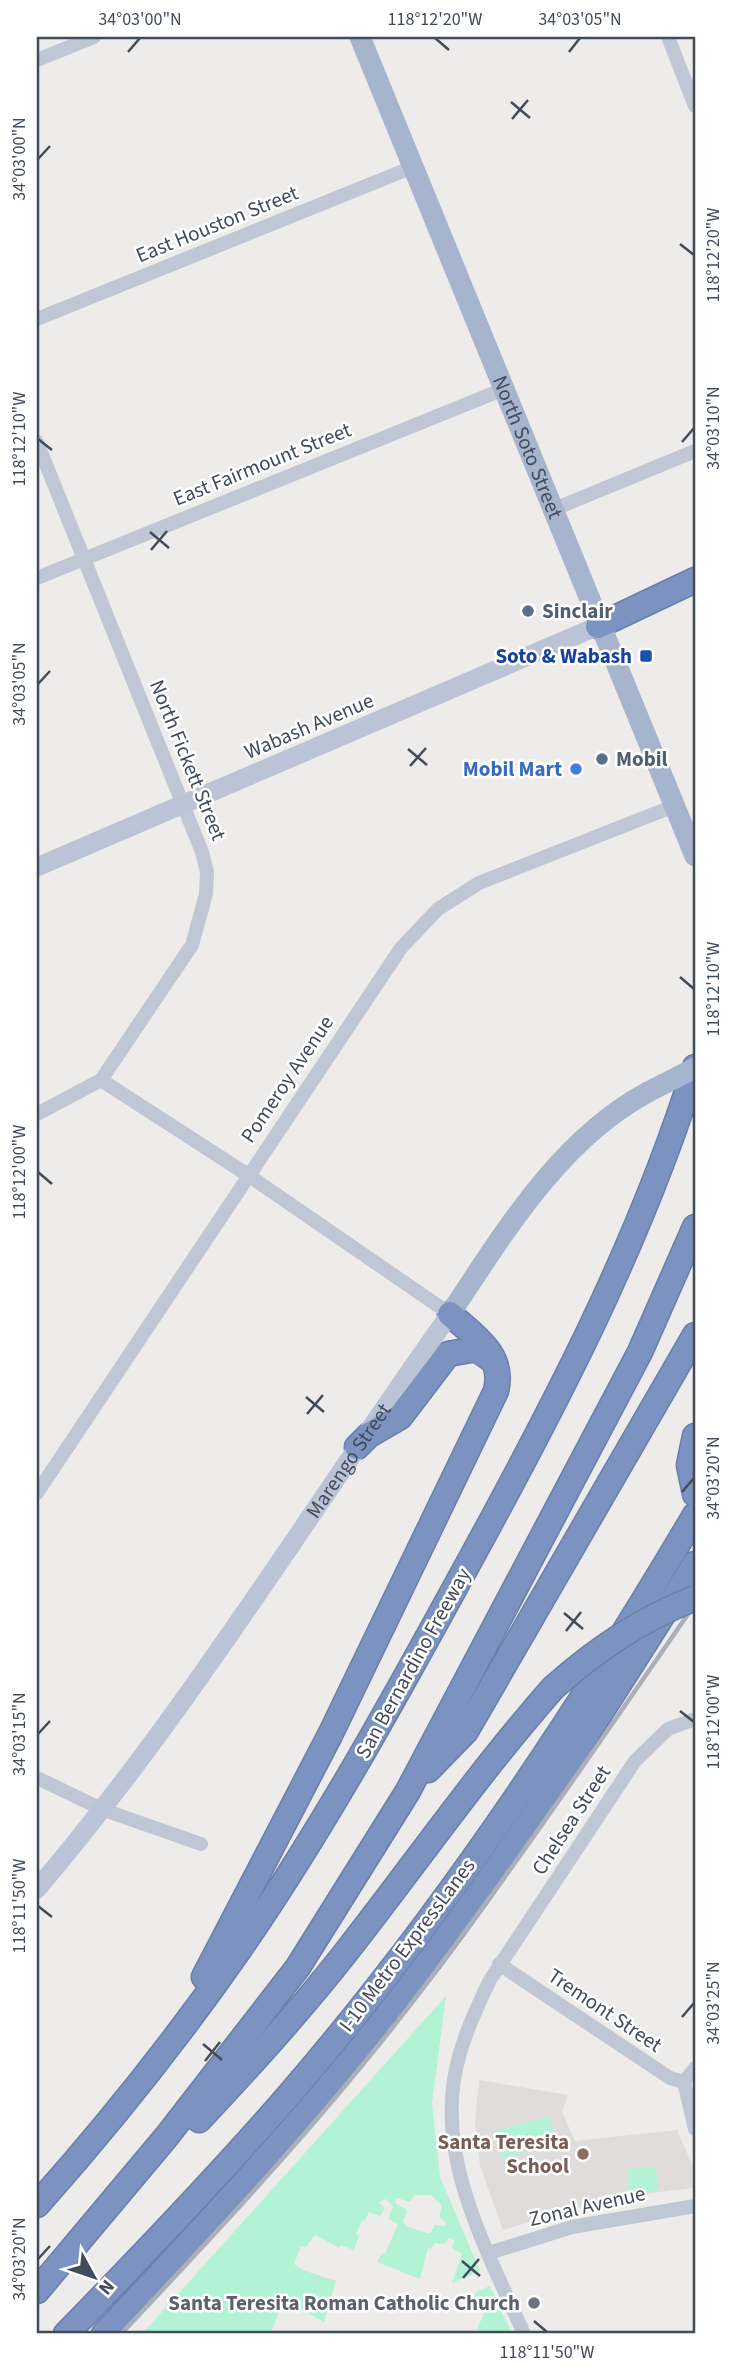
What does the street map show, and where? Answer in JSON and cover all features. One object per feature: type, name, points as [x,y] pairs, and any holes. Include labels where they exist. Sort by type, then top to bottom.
[{"type":"highway","points":[[598,626],[695,580]]},
{"type":"highway","name":"San Bernardino Freeway","points":[[37,2205],[160,2057],[239,1949],[312,1837],[387,1713],[498,1511],[568,1378],[618,1275],[695,1068]]},
{"type":"highway","points":[[37,2291],[192,2106],[298,1967],[408,1791],[634,1364],[695,1227]]},
{"type":"highway","points":[[160,2057],[330,1735],[496,1391],[499,1370],[489,1350],[450,1314]]},
{"type":"highway","points":[[408,1791],[466,1731],[695,1335]]},
{"type":"highway","points":[[357,1447],[369,1434],[400,1417],[448,1354],[475,1349],[489,1357],[499,1370]]},
{"type":"highway","points":[[694,1491],[689,1465],[695,1437]]},
{"type":"highway","name":"I-10 Metro ExpressLanes","points":[[66,2334],[177,2219],[281,2104],[379,1984],[463,1874],[524,1785],[695,1515]]},
{"type":"highway","name":"I-10 Metro ExpressLanes","points":[[104,2334],[305,2114],[418,1976],[483,1889],[550,1791],[695,1564]]},
{"type":"highway","points":[[58,2267],[272,2042],[342,1957],[513,1734],[553,1688],[590,1656],[628,1629],[695,1598]]},
{"type":"main road","name":"North Soto Street","points":[[360,37],[598,626],[695,856]]},
{"type":"main road","name":"Wabash Avenue","points":[[37,867],[598,626]]},
{"type":"main road","name":"Marengo Street","points":[[37,1889],[104,1810],[163,1729],[542,1183],[594,1130],[648,1092],[695,1068]]},
{"type":"street","points":[[37,60],[94,37]]},
{"type":"street","points":[[668,37],[695,106]]},
{"type":"street","name":"East Houston Street","points":[[37,320],[413,167]]},
{"type":"street","name":"East Fairmount Street","points":[[37,579],[504,388]]},
{"type":"street","name":"North Fickett Street","points":[[37,442],[202,852],[207,872],[202,915],[192,945],[100,1080]]},
{"type":"street","points":[[552,510],[695,451]]},
{"type":"street","name":"Pomeroy Avenue","points":[[37,1493],[401,948],[438,909],[479,883],[674,806]]},
{"type":"street","points":[[37,1114],[100,1080],[248,1175],[450,1314]]},
{"type":"street","name":"Chelsea Street","points":[[524,2334],[489,2253],[457,2164],[453,2124],[454,2080],[473,2014],[499,1964],[635,1761],[668,1729],[695,1719]]},
{"type":"street","points":[[37,1778],[104,1810],[201,1844]]},
{"type":"street","name":"Tremont Street","points":[[499,1964],[670,2078],[684,2082]]},
{"type":"street","points":[[695,2068],[684,2082],[695,2129]]},
{"type":"street","name":"Zonal Avenue","points":[[489,2253],[572,2227],[695,2206]]},
{"type":"shaded area","name":"Santa Teresita School","points":[[479,2080],[568,2095],[562,2112],[575,2141],[677,2130],[695,2171],[693,2188],[615,2197],[503,2230],[480,2166],[475,2121]]},
{"type":"green space","points":[[446,1996],[432,2103],[440,2177],[480,2271],[452,2283],[462,2254],[452,2248],[454,2240],[449,2238],[444,2244],[435,2243],[431,2249],[428,2248],[420,2279],[377,2262],[382,2253],[385,2254],[398,2224],[388,2219],[393,2207],[386,2199],[379,2202],[385,2208],[380,2216],[369,2212],[365,2221],[362,2220],[356,2234],[359,2236],[354,2250],[340,2245],[340,2248],[315,2235],[306,2247],[301,2246],[294,2264],[303,2270],[336,2281],[324,2322],[303,2310],[282,2305],[270,2334],[142,2334]],"holes":[[[415,2195],[431,2195],[442,2206],[439,2217],[446,2222],[445,2226],[435,2225],[430,2234],[408,2227],[403,2222],[407,2210],[395,2203],[397,2198],[410,2202]]]},
{"type":"green space","points":[[549,2117],[556,2145],[501,2158],[495,2130]]},
{"type":"green space","points":[[656,2167],[658,2190],[629,2193],[627,2169]]},
{"type":"green space","points":[[490,2286],[512,2334],[475,2334],[485,2311],[473,2302],[476,2292]]},
{"type":"railway","points":[[121,2334],[232,2215],[374,2051],[518,1859],[695,1604]]},
{"type":"place","name":"Sinclair","points":[[528,611]]},
{"type":"place","name":"Soto & Wabash","points":[[646,656]]},
{"type":"place","name":"Mobil","points":[[602,759]]},
{"type":"place","name":"Mobil Mart","points":[[576,769]]},
{"type":"place","name":"Santa Teresita School","points":[[583,2154]]},
{"type":"place","name":"Santa Teresita Roman Catholic Church","points":[[534,2303]]}]
